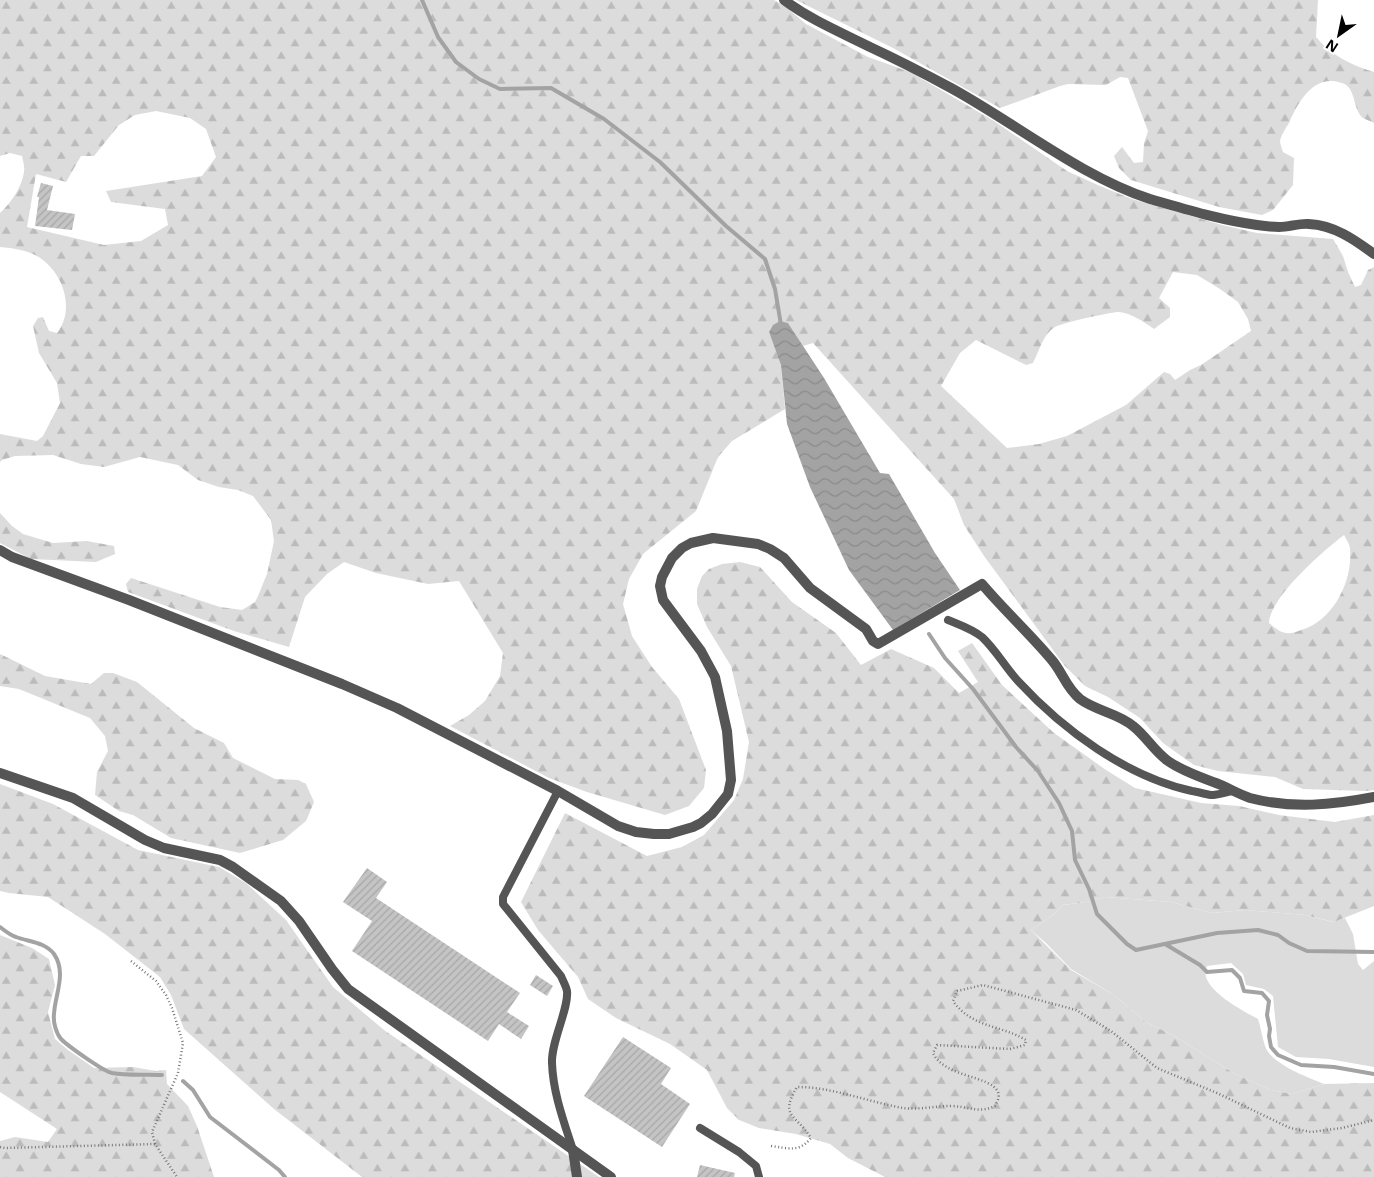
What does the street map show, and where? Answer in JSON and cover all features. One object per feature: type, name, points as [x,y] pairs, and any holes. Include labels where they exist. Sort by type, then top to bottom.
[{"type":"street","points":[[784,0],[805,15],[827,27],[951,88],[1090,172],[1122,188],[1148,198],[1218,218],[1279,227],[1310,224],[1334,230],[1351,237],[1374,254]]},
{"type":"street","points":[[0,550],[12,557],[129,600],[389,704],[558,791],[618,826],[636,832],[669,834],[692,828],[712,814],[728,794],[731,767],[727,731],[715,677],[701,651],[663,600],[660,586],[662,577],[672,558],[682,548],[691,543],[713,538],[758,544],[770,549],[784,558],[810,588],[866,629],[873,641],[878,644],[982,584],[1053,661],[1078,698],[1094,708],[1132,724],[1156,751],[1168,761],[1249,798],[1300,806],[1374,797]]},
{"type":"street","points":[[0,773],[73,798],[145,840],[164,848],[220,860],[256,882],[281,901],[299,920],[348,989],[611,1177]]},
{"type":"street","points":[[573,1150],[578,1177]]},
{"type":"lane","points":[[948,620],[970,629],[982,638],[1017,680],[1043,706],[1088,742],[1119,762],[1151,778],[1178,788],[1211,794],[1234,791]]},
{"type":"lane","points":[[558,791],[503,897],[503,904],[561,976],[567,990],[555,1039],[552,1061],[555,1088],[573,1150]]},
{"type":"lane","points":[[700,1128],[739,1152],[756,1166],[760,1177]]},
{"type":"path","points":[[131,961],[156,981],[166,995],[183,1043],[178,1073],[152,1132],[155,1144],[177,1177]]},
{"type":"path","points":[[771,1146],[794,1149],[804,1146],[810,1138],[803,1126],[790,1115],[788,1110],[790,1098],[797,1087],[816,1087],[868,1101],[906,1108],[951,1106],[985,1111],[995,1106],[998,1099],[997,1091],[989,1083],[963,1075],[947,1067],[936,1059],[933,1053],[936,1045],[1010,1050],[1025,1044],[1026,1040],[1015,1033],[990,1027],[968,1015],[953,1001],[957,991],[983,984],[1076,1010],[1111,1030],[1157,1068],[1217,1093],[1290,1128],[1311,1132],[1342,1128],[1374,1120]]},
{"type":"path","points":[[0,1147],[155,1144]]},
{"type":"green space","points":[[0,0],[774,0],[786,7],[806,24],[868,57],[910,72],[994,121],[1067,171],[1100,186],[1132,199],[1257,233],[1333,239],[1343,256],[1355,287],[1361,285],[1368,270],[1374,267],[1374,790],[1303,789],[1275,777],[1218,771],[1194,765],[1163,743],[1140,718],[1108,697],[1085,686],[1064,665],[984,556],[964,525],[954,499],[813,343],[803,346],[788,323],[785,322],[777,323],[769,332],[781,364],[785,409],[732,441],[718,457],[696,511],[643,554],[629,579],[623,604],[632,636],[652,667],[679,699],[706,770],[704,788],[689,806],[665,815],[587,792],[549,778],[450,726],[469,715],[485,701],[500,676],[503,653],[459,581],[428,584],[376,573],[344,562],[327,574],[305,597],[289,647],[234,631],[128,592],[126,584],[131,578],[220,607],[242,610],[255,602],[267,574],[274,541],[271,520],[253,496],[238,490],[219,487],[198,480],[178,465],[140,457],[104,467],[81,464],[53,455],[15,456],[0,462],[0,434],[37,441],[43,436],[60,403],[57,383],[39,353],[33,326],[38,318],[43,317],[49,331],[57,333],[66,313],[66,302],[60,281],[46,263],[28,252],[0,247],[0,213],[12,200],[18,189],[23,178],[24,168],[22,156],[10,153],[0,156]],"holes":[[[156,111],[190,118],[206,129],[216,157],[202,176],[106,191],[111,202],[165,209],[168,225],[141,241],[104,245],[27,227],[36,174],[66,182],[81,156],[94,156],[119,125],[135,115]],[[1173,272],[1197,275],[1238,302],[1248,319],[1251,331],[1175,380],[1170,374],[1164,372],[1126,405],[1067,436],[1039,444],[1007,448],[941,386],[960,353],[976,340],[1026,365],[1033,363],[1047,334],[1055,327],[1066,323],[1119,312],[1133,316],[1154,329],[1170,317],[1170,308],[1159,298]],[[1344,535],[1350,549],[1348,574],[1339,598],[1323,618],[1312,625],[1290,633],[1277,629],[1269,623],[1278,601],[1299,575]]]},
{"type":"green space","points":[[796,0],[1318,0],[1316,37],[1329,50],[1342,59],[1374,72],[1374,123],[1363,118],[1360,114],[1347,86],[1332,81],[1323,82],[1315,86],[1302,98],[1280,141],[1283,152],[1294,158],[1293,185],[1273,210],[1262,215],[1219,207],[1131,180],[1119,168],[1114,156],[1122,147],[1134,163],[1143,162],[1144,143],[1148,131],[1128,78],[1120,77],[1106,85],[1068,84],[1000,108],[893,48]]},
{"type":"green space","points":[[0,513],[12,526],[23,534],[53,543],[87,541],[114,546],[115,554],[96,562],[31,559],[0,543]]},
{"type":"green space","points":[[740,562],[760,567],[792,602],[836,633],[861,665],[891,649],[934,668],[959,693],[978,682],[958,651],[972,643],[1002,685],[1054,733],[1135,788],[1201,803],[1239,806],[1279,815],[1335,822],[1374,815],[1374,906],[1334,922],[1305,915],[1245,910],[1212,913],[1171,902],[1105,897],[1063,905],[1053,915],[1031,930],[1071,970],[1114,995],[1146,1022],[1176,1037],[1235,1074],[1271,1090],[1292,1094],[1324,1084],[1374,1083],[1374,1177],[885,1177],[848,1158],[830,1144],[796,1134],[759,1128],[739,1120],[727,1108],[707,1070],[670,1044],[616,1018],[588,999],[578,977],[538,930],[521,902],[565,813],[647,856],[682,847],[704,835],[734,800],[743,779],[749,742],[731,666],[707,627],[697,604],[697,589],[702,576],[709,569],[722,564]]},
{"type":"green space","points":[[0,654],[45,676],[91,684],[104,673],[113,673],[137,682],[194,728],[224,743],[233,758],[275,779],[298,780],[306,784],[314,802],[306,821],[283,840],[240,853],[171,838],[133,815],[119,811],[95,795],[97,772],[108,751],[105,736],[90,718],[19,689],[0,686]]},
{"type":"green space","points":[[0,784],[53,804],[138,850],[219,867],[246,883],[286,920],[333,987],[384,1030],[599,1177],[362,1177],[274,1109],[184,1029],[171,995],[160,977],[105,934],[48,897],[0,891]]},
{"type":"green space","points":[[1105,897],[1171,902],[1212,913],[1245,910],[1305,915],[1333,922],[1345,918],[1353,934],[1358,964],[1363,970],[1374,961],[1374,1067],[1329,1059],[1296,1057],[1278,1047],[1273,996],[1264,989],[1246,985],[1243,974],[1231,963],[1207,966],[1205,974],[1214,990],[1232,1004],[1258,1019],[1265,1046],[1274,1059],[1308,1078],[1324,1084],[1292,1094],[1271,1090],[1235,1074],[1176,1037],[1146,1022],[1114,995],[1071,969],[1031,930],[1053,915],[1063,905]]},
{"type":"green space","points":[[0,935],[32,948],[49,959],[55,985],[48,1012],[55,1039],[68,1050],[94,1068],[133,1067],[156,1071],[166,1070],[167,1084],[188,1106],[197,1126],[214,1177],[0,1177],[0,1141],[15,1137],[48,1142],[57,1129],[0,1092]]},
{"type":"water","points":[[780,321],[788,323],[824,378],[880,473],[889,474],[935,553],[960,590],[893,630],[849,570],[810,487],[787,424],[781,365],[769,332],[773,325]]},
{"type":"building","points":[[41,183],[53,186],[47,210],[75,214],[72,230],[35,226],[39,197],[37,197]]},
{"type":"building","points":[[367,868],[387,882],[376,898],[520,993],[507,1012],[529,1026],[521,1039],[499,1024],[488,1041],[352,951],[372,921],[343,902]]},
{"type":"building","points":[[536,975],[553,986],[547,996],[530,985]]},
{"type":"building","points":[[623,1037],[671,1068],[661,1084],[690,1104],[662,1147],[584,1096]]},
{"type":"building","points":[[700,1165],[735,1173],[734,1177],[697,1177]]},
{"type":"waterway","points":[[422,0],[438,37],[456,62],[479,79],[500,89],[551,88],[604,119],[660,162],[726,226],[765,259],[775,289],[781,325]]},
{"type":"waterway","points":[[929,634],[945,658],[973,689],[1016,747],[1038,771],[1059,803],[1072,831],[1075,860],[1089,889],[1097,914],[1127,944],[1136,950],[1217,933],[1258,930],[1278,935],[1289,943],[1307,951],[1374,952]]},
{"type":"waterway","points":[[0,927],[14,936],[46,947],[54,954],[58,961],[60,976],[54,1020],[56,1031],[61,1039],[86,1058],[112,1073],[162,1075]]},
{"type":"waterway","points":[[1165,944],[1200,965],[1207,972],[1232,970],[1240,978],[1244,991],[1262,993],[1269,1001],[1267,1015],[1270,1029],[1269,1036],[1271,1047],[1278,1055],[1301,1065],[1334,1067],[1374,1074]]},
{"type":"waterway","points":[[183,1081],[193,1090],[210,1117],[279,1170],[285,1177]]}]
